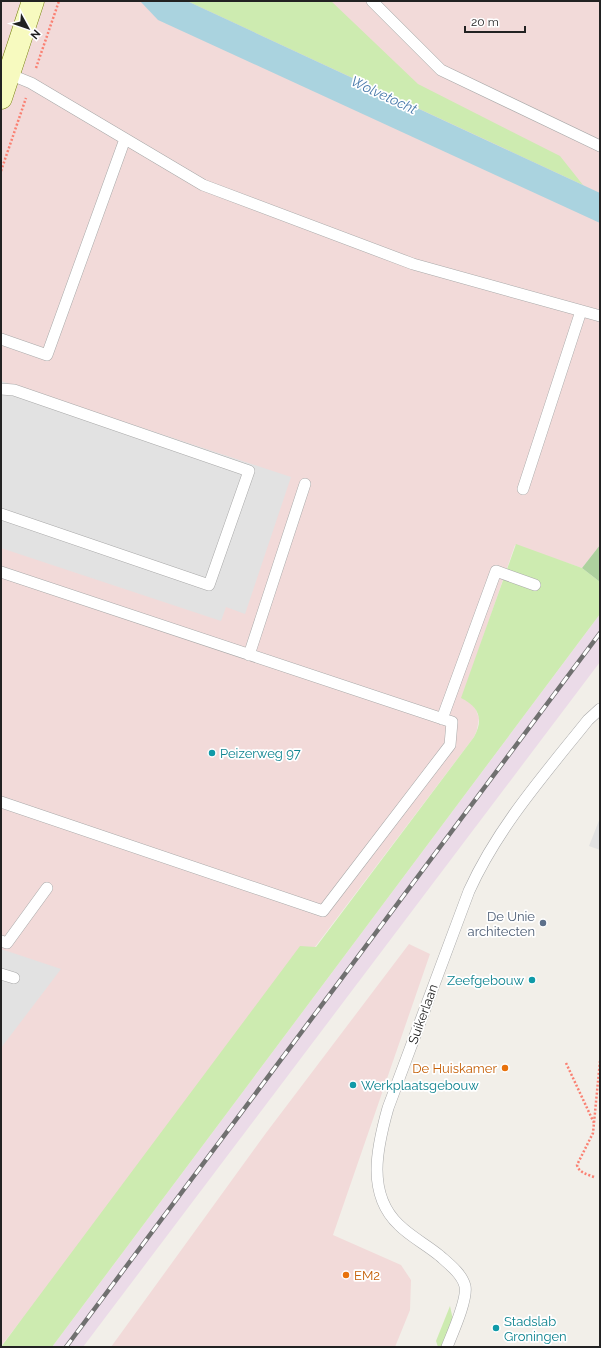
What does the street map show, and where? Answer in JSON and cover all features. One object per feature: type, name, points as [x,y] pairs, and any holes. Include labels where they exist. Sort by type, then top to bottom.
[{"type":"street","points":[[1,98],[8,63],[33,1]]},
{"type":"lane","points":[[372,1],[442,70],[600,146]]},
{"type":"lane","points":[[8,63],[31,83],[202,185],[413,264],[600,316]]},
{"type":"lane","points":[[1,339],[47,355],[125,139]]},
{"type":"lane","points":[[523,489],[581,311]]},
{"type":"lane","points":[[1,390],[14,390],[249,471],[210,585],[1,514]]},
{"type":"lane","points":[[250,655],[305,484]]},
{"type":"lane","points":[[442,719],[496,571],[535,585]]},
{"type":"lane","points":[[1,572],[452,722],[450,745],[323,911],[1,802]]},
{"type":"lane","name":"Suikerlaan","points":[[447,1347],[465,1296],[465,1286],[450,1264],[436,1252],[399,1226],[387,1213],[377,1186],[376,1171],[383,1126],[388,1108],[452,935],[479,868],[514,813],[588,720],[600,709]]},
{"type":"lane","points":[[1,941],[8,943],[47,888]]},
{"type":"lane","points":[[1,974],[14,978]]},
{"type":"path","points":[[594,1177],[581,1172],[577,1165],[593,1133],[600,1060]]},
{"type":"path","points":[[566,1063],[594,1123]]},
{"type":"shaded area","points":[[1,1],[600,1],[600,545],[582,568],[515,545],[462,698],[471,703],[479,718],[474,737],[315,947],[1,1346]]},
{"type":"shaded area","points":[[1,381],[291,477],[245,614],[226,607],[221,621],[1,548]]},
{"type":"shaded area","points":[[600,614],[600,662],[83,1347],[52,1347]]},
{"type":"shaded area","points":[[600,818],[600,850],[589,846]]},
{"type":"shaded area","points":[[409,944],[430,954],[333,1235],[401,1265],[411,1280],[410,1310],[395,1347],[111,1347],[266,1133]]},
{"type":"shaded area","points":[[1,949],[61,969],[1,1048]]},
{"type":"green space","points":[[187,1],[331,1],[418,84],[560,156],[583,185]]},
{"type":"green space","points":[[516,544],[582,568],[600,582],[600,614],[52,1347],[1,1347],[300,946],[316,947],[474,737],[479,725],[478,714],[472,705],[461,698]]},
{"type":"green space","points":[[600,545],[600,582],[582,568]]},
{"type":"green space","points":[[450,1306],[453,1320],[442,1347],[438,1347],[436,1341]]},
{"type":"water","name":"Wolvetocht","points":[[140,1],[187,1],[600,193],[600,223],[158,20]]},
{"type":"railway","points":[[66,1347],[600,633]]},
{"type":"place","name":"Peizerweg 97","points":[[212,753]]},
{"type":"place","name":"De Unie architecten","points":[[543,923]]},
{"type":"place","name":"Zeefgebouw","points":[[532,980]]},
{"type":"place","name":"De Huiskamer","points":[[505,1068]]},
{"type":"place","name":"Werkplaatsgebouw","points":[[353,1085]]},
{"type":"place","name":"EM2","points":[[346,1275]]},
{"type":"place","name":"Stadslab Groningen","points":[[496,1328]]}]
